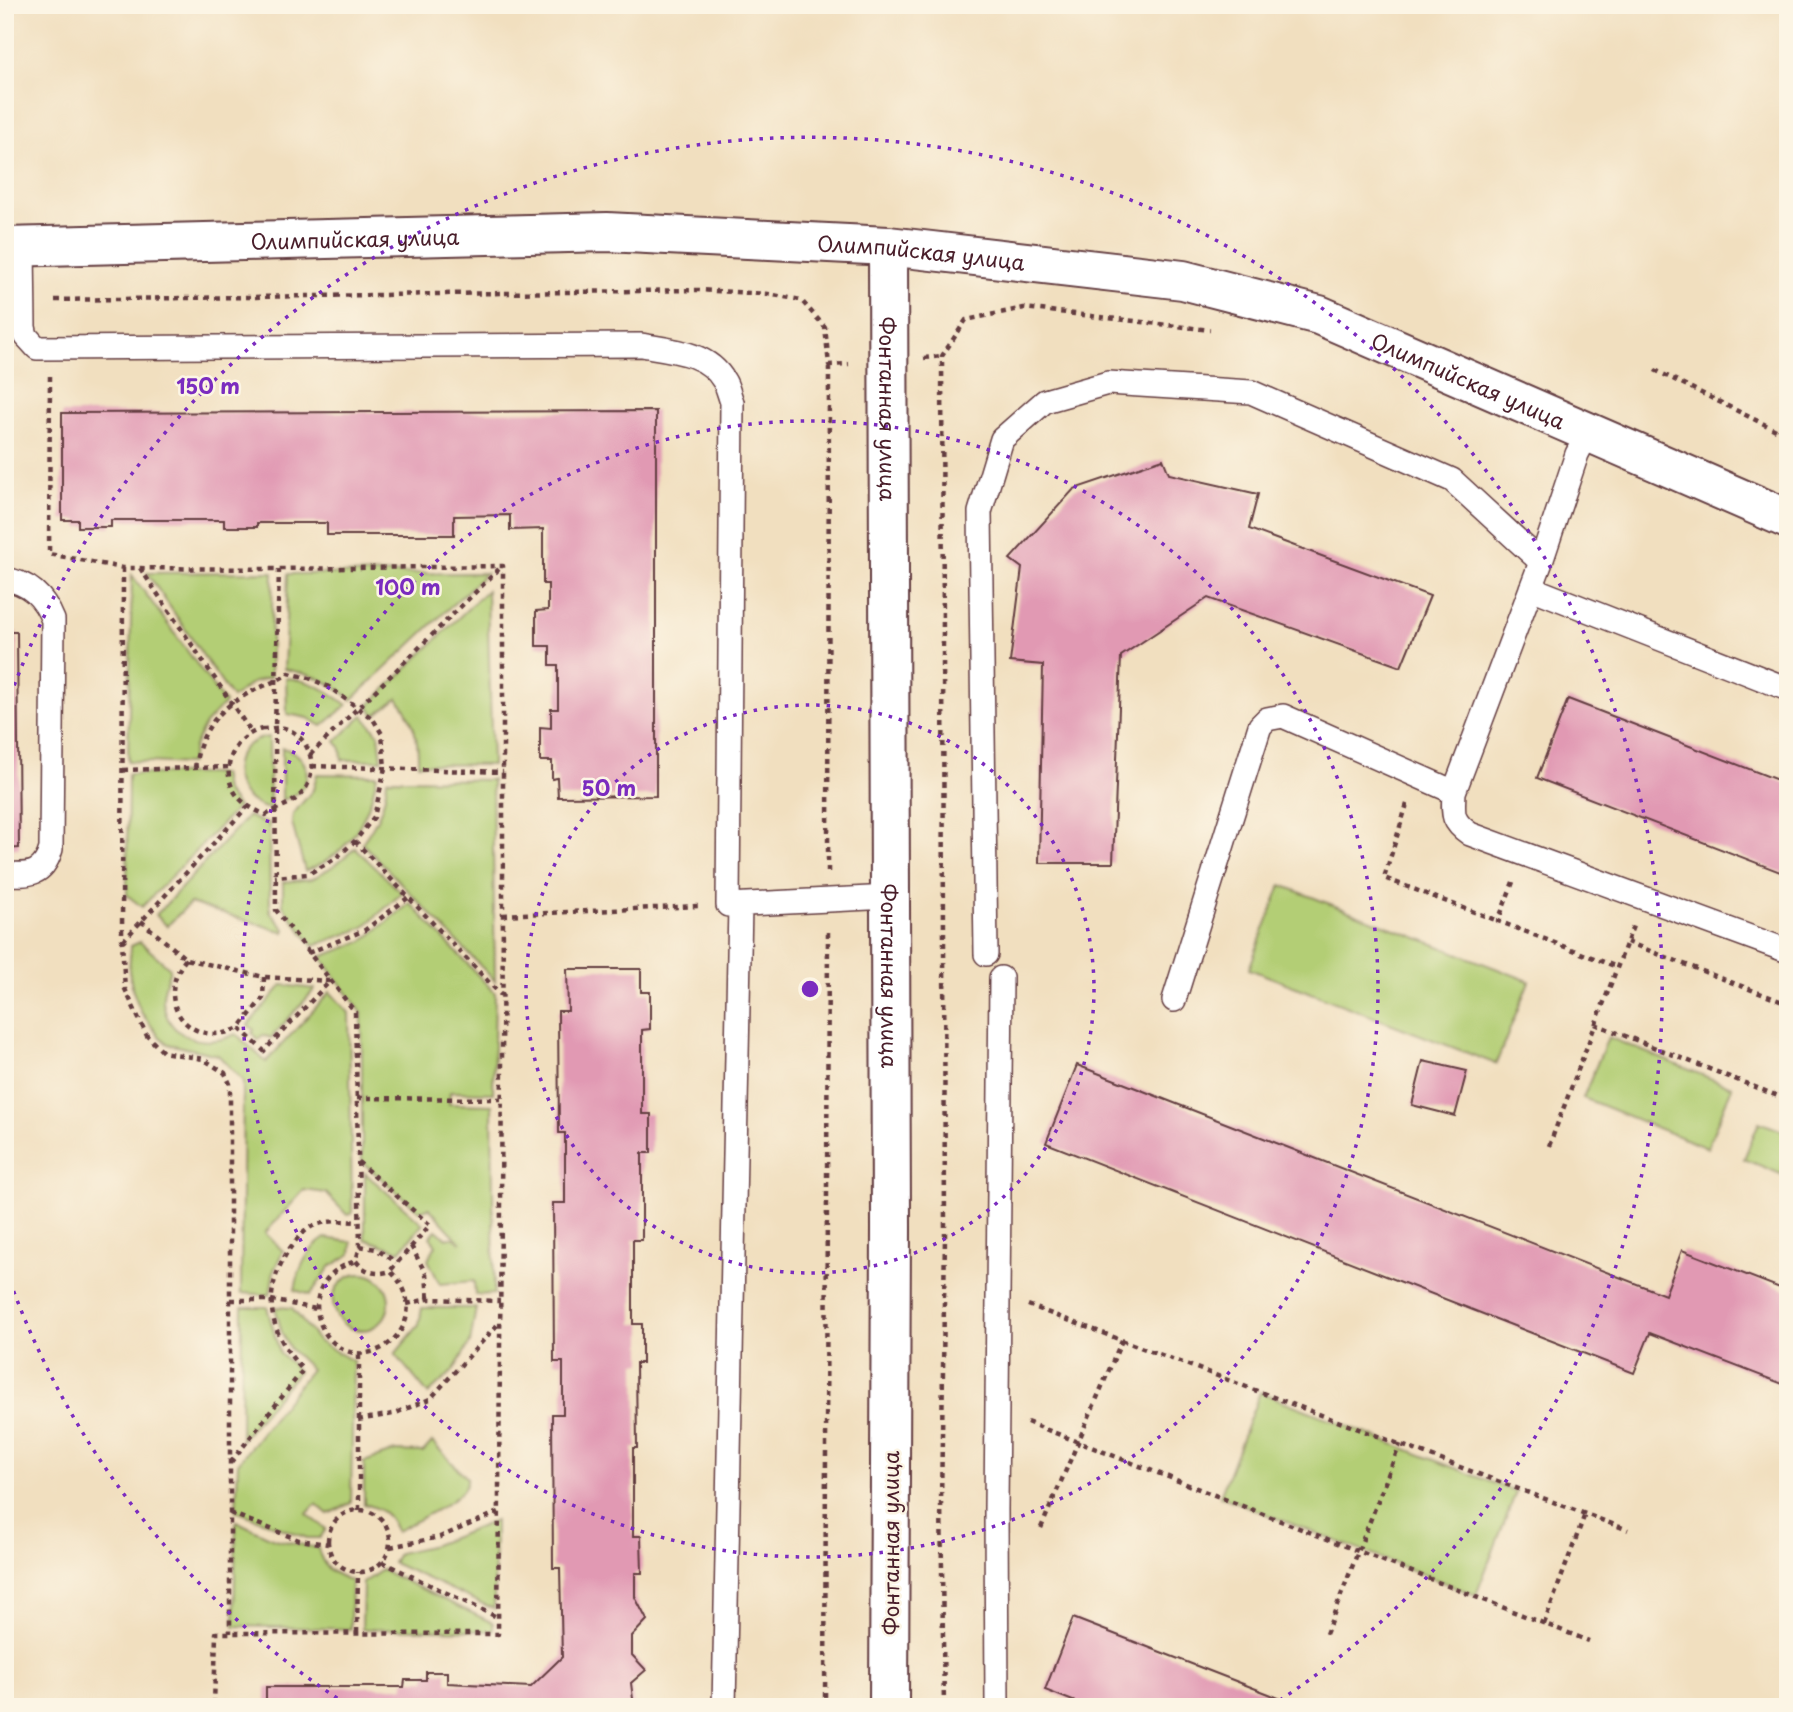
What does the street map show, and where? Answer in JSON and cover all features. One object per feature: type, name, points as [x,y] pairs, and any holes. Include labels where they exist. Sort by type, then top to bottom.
[{"type":"street","name":"Олимпийская улица","points":[[14,247],[607,232],[888,246],[1182,281],[1319,315],[1788,519]]},
{"type":"street","name":"Фонтанная улица","points":[[888,246],[889,1707]]},
{"type":"lane","points":[[14,247],[22,300],[15,327],[37,348],[641,345],[689,354],[712,366],[724,381],[732,402],[734,905],[724,1707]]},
{"type":"lane","points":[[986,954],[980,512],[1002,439],[1045,401],[1108,383],[1251,392],[1452,480],[1541,562]]},
{"type":"lane","points":[[1589,431],[1577,454],[1541,562],[1454,792],[1453,816],[1460,827],[1470,834],[1788,951]]},
{"type":"lane","points":[[5,579],[19,581],[36,591],[47,606],[52,620],[52,634],[51,849],[49,858],[31,875],[5,874]]},
{"type":"lane","points":[[1531,588],[1788,689]]},
{"type":"lane","points":[[1174,1000],[1260,726],[1267,719],[1283,716],[1454,792]]},
{"type":"lane","points":[[734,905],[890,897]]},
{"type":"lane","points":[[997,1707],[1001,978]]},
{"type":"path","points":[[22,300],[699,290],[768,294],[801,300],[825,327],[829,365],[825,1707]]},
{"type":"path","points":[[944,1707],[941,1502],[944,1237],[942,356],[966,320],[1024,309],[1214,330]]},
{"type":"path","points":[[50,348],[49,554],[123,568],[503,566]]},
{"type":"path","points":[[829,365],[888,363],[942,356]]},
{"type":"path","points":[[1655,370],[1788,436]]},
{"type":"path","points":[[310,755],[503,566]]},
{"type":"path","points":[[214,1707],[216,1633],[498,1634],[503,566]]},
{"type":"path","points":[[123,568],[122,942],[125,989],[147,1036],[163,1052],[203,1059],[225,1073],[230,1084],[230,1633]]},
{"type":"path","points":[[141,568],[251,732]]},
{"type":"path","points":[[279,569],[275,728],[276,910],[355,1012],[360,1246],[356,1261]]},
{"type":"path","points":[[195,768],[198,747],[207,727],[231,705],[289,673],[329,687],[373,719],[382,734],[386,768],[374,817],[355,841],[335,859],[308,874],[275,877]]},
{"type":"path","points":[[275,728],[285,729],[306,744],[312,765],[307,786],[301,795],[266,815],[239,798],[228,767],[230,755],[251,732],[275,728]]},
{"type":"path","points":[[312,765],[503,772]]},
{"type":"path","points":[[123,770],[228,767]]},
{"type":"path","points":[[1408,802],[1384,878],[1617,967]]},
{"type":"path","points":[[122,942],[248,806]]},
{"type":"path","points":[[355,841],[502,996]]},
{"type":"path","points":[[1498,921],[1523,855]]},
{"type":"path","points":[[309,953],[365,930],[409,897]]},
{"type":"path","points":[[1549,1146],[1644,899]]},
{"type":"path","points":[[503,915],[734,905]]},
{"type":"path","points":[[141,921],[186,959],[264,977],[331,981]]},
{"type":"path","points":[[1627,942],[1788,1003]]},
{"type":"path","points":[[186,959],[176,971],[172,985],[173,1000],[178,1014],[187,1025],[201,1032],[215,1035],[239,1028],[263,998],[264,977]]},
{"type":"path","points":[[239,1028],[264,1051],[331,981]]},
{"type":"path","points":[[1595,1024],[1788,1100]]},
{"type":"path","points":[[357,1098],[501,1099]]},
{"type":"path","points":[[356,1261],[364,1270],[381,1274],[390,1271],[430,1225],[357,1162]]},
{"type":"path","points":[[230,1464],[303,1370],[287,1352],[276,1331],[271,1300],[280,1264],[290,1247],[312,1226],[334,1220],[358,1222]]},
{"type":"path","points":[[360,1246],[376,1249],[396,1262]]},
{"type":"path","points":[[411,1246],[426,1274],[428,1299]]},
{"type":"path","points":[[356,1261],[343,1265],[332,1273],[317,1295],[316,1309],[322,1330],[329,1339],[348,1351],[359,1353],[378,1350],[396,1337],[403,1328],[407,1304],[402,1286],[390,1271]]},
{"type":"path","points":[[998,1293],[1628,1530]]},
{"type":"path","points":[[407,1304],[428,1299],[500,1301]]},
{"type":"path","points":[[231,1300],[271,1300],[316,1309]]},
{"type":"path","points":[[358,1420],[393,1414],[430,1399],[500,1322]]},
{"type":"path","points":[[1041,1528],[1122,1340]]},
{"type":"path","points":[[359,1353],[359,1510]]},
{"type":"path","points":[[997,1410],[1590,1641]]},
{"type":"path","points":[[1326,1634],[1400,1444]]},
{"type":"path","points":[[359,1510],[368,1511],[383,1521],[391,1538],[390,1547],[382,1562],[367,1571],[358,1572],[349,1570],[335,1560],[328,1544],[331,1528],[336,1521],[342,1515],[359,1510]]},
{"type":"path","points":[[390,1547],[440,1537],[499,1512]]},
{"type":"path","points":[[229,1513],[299,1541],[328,1544]]},
{"type":"path","points":[[1544,1624],[1585,1514]]},
{"type":"path","points":[[382,1562],[499,1618]]},
{"type":"path","points":[[357,1633],[358,1572]]},
{"type":"green space","points":[[273,572],[270,677],[252,683],[232,698],[147,573]]},
{"type":"green space","points":[[486,573],[352,700],[321,679],[284,669],[288,574]]},
{"type":"green space","points":[[132,575],[225,703],[205,724],[194,746],[190,764],[128,761]]},
{"type":"green space","points":[[487,590],[492,765],[418,764],[414,729],[398,698],[375,715],[368,706]]},
{"type":"green space","points":[[286,678],[318,687],[347,705],[322,726],[308,718],[287,714]]},
{"type":"green space","points":[[363,715],[379,735],[382,760],[342,760],[341,749],[336,741]]},
{"type":"green space","points":[[269,737],[270,809],[255,804],[245,795],[235,772],[237,760],[243,750],[254,741]]},
{"type":"green space","points":[[282,748],[301,758],[307,774],[301,790],[282,800]]},
{"type":"green space","points":[[128,774],[222,774],[225,791],[238,807],[142,907],[127,895]]},
{"type":"green space","points":[[317,774],[377,775],[368,806],[354,834],[333,856],[305,871],[292,823],[293,814],[313,790]]},
{"type":"green space","points":[[387,779],[492,780],[495,981],[362,843],[380,813]]},
{"type":"green space","points":[[248,816],[269,823],[270,912],[285,929],[284,932],[190,903],[167,926],[156,915]]},
{"type":"green space","points":[[355,848],[402,893],[363,928],[313,946],[283,906],[283,882],[312,879]]},
{"type":"green space","points":[[1281,885],[1529,981],[1496,1064],[1249,969]]},
{"type":"green space","points":[[410,903],[495,993],[493,1093],[450,1092],[449,1104],[492,1105],[494,1294],[475,1295],[474,1281],[440,1284],[428,1260],[436,1245],[430,1237],[436,1230],[446,1238],[454,1238],[461,1243],[429,1208],[419,1211],[362,1162],[362,1013],[321,957],[363,941]]},
{"type":"green space","points":[[140,942],[170,968],[163,997],[166,1014],[180,1032],[189,1037],[212,1041],[236,1034],[266,1062],[330,992],[349,1013],[352,1214],[347,1215],[326,1193],[304,1190],[265,1233],[283,1251],[274,1270],[270,1295],[241,1293],[243,1081],[218,1055],[168,1044],[141,1012],[129,971],[131,946]]},
{"type":"green space","points":[[282,985],[315,989],[271,1038],[263,1035],[258,1040],[252,1033],[254,1030],[248,1025]]},
{"type":"green space","points":[[1608,1037],[1732,1087],[1707,1148],[1583,1098]]},
{"type":"green space","points":[[1759,1122],[1788,1133],[1788,1177],[1744,1159]]},
{"type":"green space","points":[[365,1173],[423,1224],[400,1251],[365,1239]]},
{"type":"green space","points":[[325,1238],[352,1242],[351,1254],[330,1267],[310,1295],[295,1290],[304,1261],[313,1248]]},
{"type":"green space","points":[[355,1274],[367,1274],[377,1278],[385,1286],[389,1302],[385,1318],[377,1326],[367,1330],[355,1330],[345,1326],[337,1318],[333,1308],[333,1296],[337,1286],[345,1278]]},
{"type":"green space","points":[[242,1307],[267,1307],[280,1354],[298,1372],[241,1440]]},
{"type":"green space","points":[[275,1307],[292,1308],[319,1342],[353,1361],[351,1503],[328,1514],[316,1504],[307,1514],[326,1529],[320,1538],[307,1538],[236,1511],[238,1463],[311,1369],[290,1349],[282,1333]]},
{"type":"green space","points":[[422,1308],[476,1308],[470,1343],[453,1371],[428,1394],[395,1354],[419,1325]]},
{"type":"green space","points":[[1260,1392],[1516,1492],[1476,1595],[1220,1496]]},
{"type":"green space","points":[[432,1442],[467,1478],[465,1486],[450,1502],[396,1532],[384,1513],[364,1504],[364,1462],[395,1451],[423,1452]]},
{"type":"green space","points":[[236,1521],[274,1539],[318,1548],[329,1569],[351,1581],[350,1629],[234,1626]]},
{"type":"green space","points":[[495,1521],[494,1609],[393,1563],[398,1553],[434,1545]]},
{"type":"green space","points":[[382,1570],[493,1623],[493,1631],[362,1629],[363,1583]]},
{"type":"building","points":[[656,411],[656,796],[558,797],[557,778],[552,779],[552,761],[540,761],[540,727],[551,728],[551,709],[558,709],[558,665],[550,665],[550,646],[536,646],[536,611],[548,610],[548,584],[543,584],[543,529],[510,530],[510,515],[454,516],[454,535],[327,535],[327,523],[257,523],[257,527],[224,527],[224,520],[111,520],[111,527],[78,527],[78,520],[62,520],[62,413]]},
{"type":"building","points":[[1163,459],[1169,474],[1258,494],[1249,529],[1430,596],[1401,667],[1208,598],[1121,656],[1113,863],[1039,863],[1043,665],[1010,662],[1022,568],[1010,559],[1074,489]]},
{"type":"building","points":[[5,632],[17,632],[19,848],[5,849]]},
{"type":"building","points":[[1568,699],[1788,784],[1788,875],[1537,778]]},
{"type":"building","points":[[567,969],[641,969],[641,992],[650,992],[650,1029],[642,1030],[642,1114],[651,1114],[651,1153],[642,1153],[642,1240],[633,1240],[633,1324],[642,1324],[642,1363],[636,1363],[637,1448],[633,1448],[633,1536],[641,1536],[642,1573],[635,1573],[635,1597],[647,1620],[632,1636],[632,1655],[646,1670],[631,1683],[634,1707],[266,1707],[266,1687],[404,1687],[405,1680],[426,1680],[426,1672],[447,1672],[447,1683],[531,1687],[562,1657],[560,1568],[553,1568],[552,1414],[563,1414],[563,1362],[554,1362],[553,1203],[565,1203],[565,1133],[559,1133],[558,1011],[568,1011]]},
{"type":"building","points":[[1423,1061],[1467,1071],[1455,1116],[1412,1105]]},
{"type":"building","points":[[1077,1065],[1665,1295],[1682,1250],[1788,1291],[1788,1386],[1650,1333],[1634,1373],[1046,1143]]},
{"type":"building","points":[[1073,1618],[1300,1707],[1088,1707],[1045,1690]]}]
